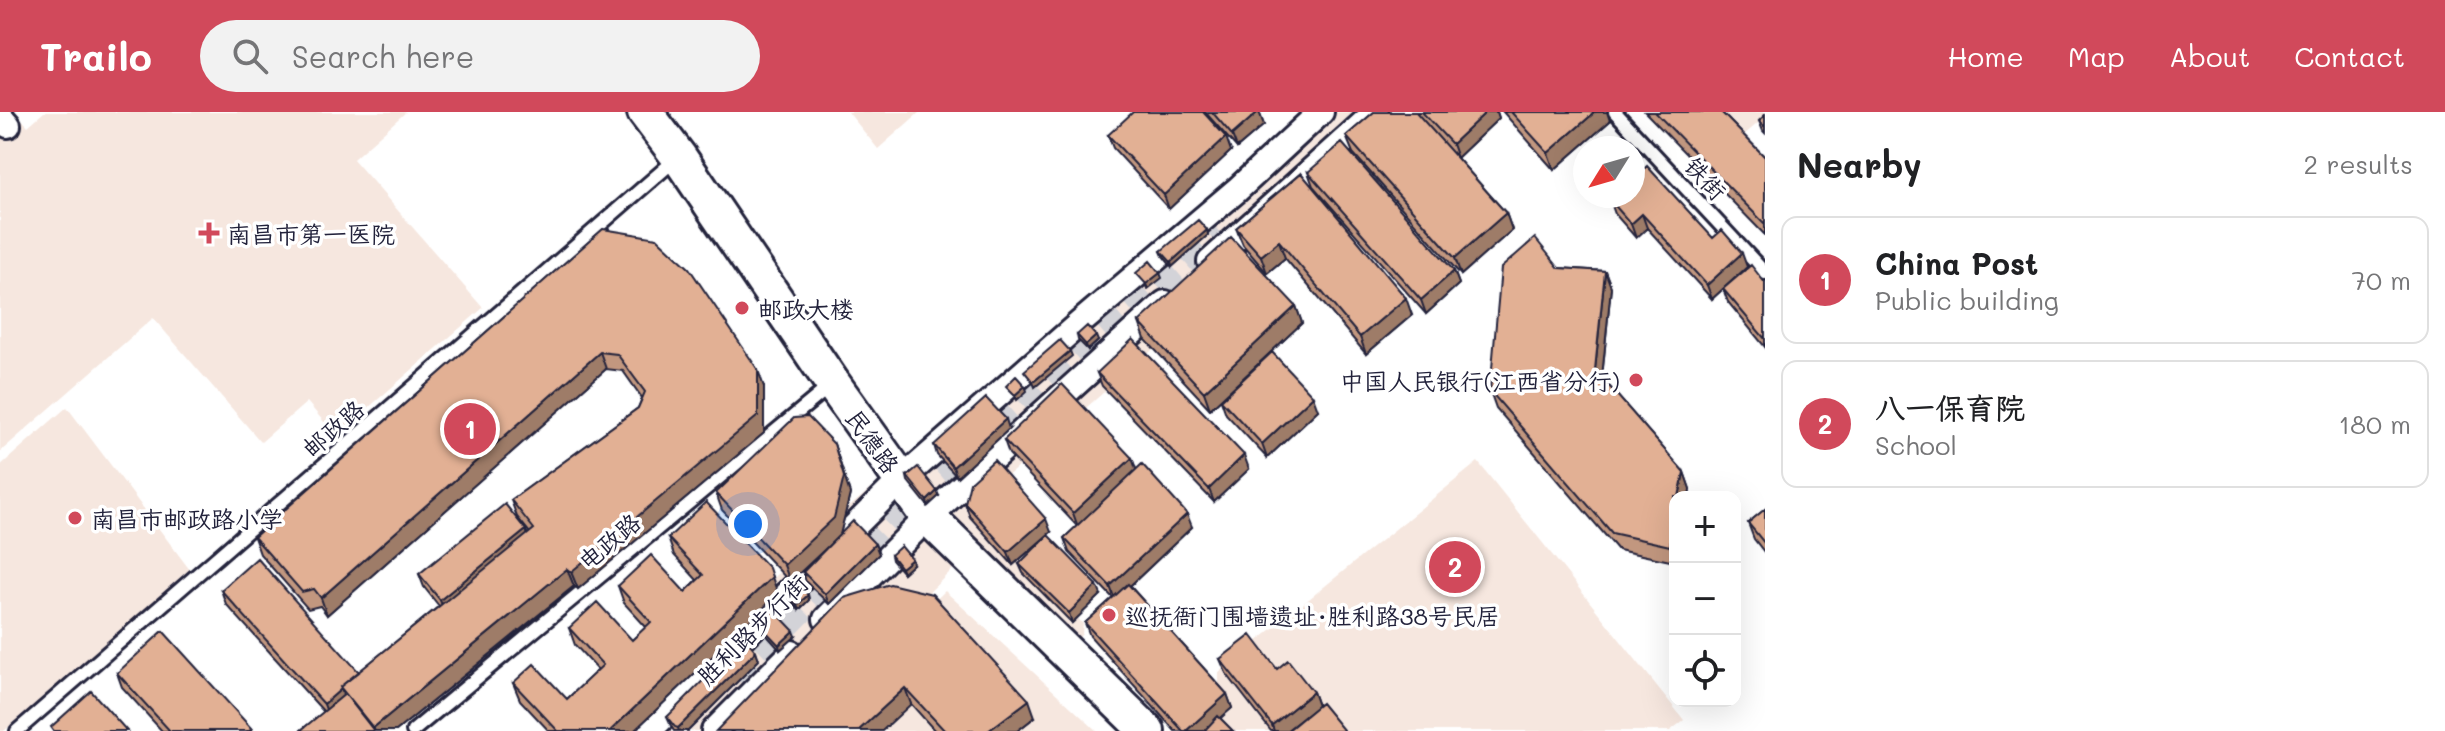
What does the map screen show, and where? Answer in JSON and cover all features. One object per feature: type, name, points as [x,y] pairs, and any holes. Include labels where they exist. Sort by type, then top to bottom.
[{"type":"main road","name":"民德路","points":[[645,112],[928,517],[1147,731]]},
{"type":"street","name":"胜利路步行街","points":[[649,731],[901,480],[1237,190],[1321,112]]},
{"type":"street","points":[[714,731],[928,517],[1376,112]]},
{"type":"lane","name":"铁街","points":[[1615,112],[1765,273]]},
{"type":"lane","name":"邮政路","points":[[17,731],[679,157]]},
{"type":"lane","name":"电政路","points":[[413,731],[833,384]]},
{"type":"shaded area","name":"南昌市第一医院","points":[[0,112],[15,112],[28,126],[44,112],[406,112],[353,159],[483,308],[336,436],[307,402],[261,442],[153,318],[0,452]]},
{"type":"shaded area","points":[[848,112],[920,112],[878,149]]},
{"type":"shaded area","points":[[1301,112],[1426,112],[988,493],[979,510],[1083,624],[1082,634],[1054,665],[953,569],[786,731],[611,731],[832,522],[1226,182]]},
{"type":"shaded area","points":[[1719,112],[1765,112],[1765,117],[1743,136]]},
{"type":"shaded area","name":"南昌市邮政路小学","points":[[67,407],[190,570],[4,731],[0,731],[0,466]]},
{"type":"shaded area","points":[[1478,462],[1669,701],[1669,707],[1674,707],[1684,720],[1670,731],[1219,731],[1219,672]]},
{"type":"shaded area","points":[[945,591],[1097,731],[799,731]]},
{"type":"building","points":[[1133,112],[1203,112],[1226,137],[1164,195],[1108,135]]},
{"type":"building","points":[[1212,112],[1258,112],[1232,135]]},
{"type":"building","points":[[1374,112],[1416,112],[1506,213],[1455,258],[1346,136]]},
{"type":"building","points":[[1422,112],[1486,112],[1452,144]]},
{"type":"building","points":[[1511,112],[1595,112],[1548,153]]},
{"type":"building","points":[[1655,112],[1721,112],[1765,157],[1765,224]]},
{"type":"building","points":[[1342,143],[1454,271],[1421,300],[1308,172]]},
{"type":"building","points":[[1647,166],[1713,238],[1722,230],[1742,253],[1707,285],[1642,214],[1631,224],[1617,208],[1645,208]]},
{"type":"building","points":[[1301,173],[1406,298],[1360,337],[1279,241],[1261,256],[1236,228]]},
{"type":"building","points":[[1198,220],[1207,230],[1171,262],[1161,251]]},
{"type":"building","points":[[603,229],[657,238],[689,268],[758,370],[758,416],[571,572],[567,569],[373,728],[340,687],[534,529],[511,500],[638,408],[645,392],[617,354],[600,352],[321,598],[314,589],[302,592],[254,537]]},
{"type":"building","points":[[1231,237],[1296,306],[1204,392],[1139,322]]},
{"type":"building","points":[[1535,238],[1559,268],[1605,271],[1595,370],[1684,472],[1680,491],[1669,491],[1669,546],[1612,533],[1490,391],[1501,268]]},
{"type":"building","points":[[1150,261],[1160,273],[1146,284],[1136,273]]},
{"type":"building","points":[[1751,265],[1765,283],[1765,339],[1723,289]]},
{"type":"building","points":[[1087,326],[1096,336],[1086,345],[1077,335]]},
{"type":"building","points":[[1133,339],[1244,455],[1209,489],[1097,373]]},
{"type":"building","points":[[1060,340],[1070,351],[1033,382],[1024,371]]},
{"type":"building","points":[[1272,352],[1313,396],[1262,444],[1221,400]]},
{"type":"building","points":[[1016,376],[1025,386],[1015,395],[1006,386]]},
{"type":"building","points":[[1062,384],[1132,458],[1073,513],[1004,440]]},
{"type":"building","points":[[986,398],[1006,419],[953,467],[934,445]]},
{"type":"building","points":[[808,417],[834,444],[844,477],[834,518],[784,565],[716,493],[794,418]]},
{"type":"building","points":[[994,460],[1046,519],[1008,552],[965,503],[970,482]]},
{"type":"building","points":[[1142,464],[1187,514],[1110,586],[1064,538]]},
{"type":"building","points":[[918,467],[937,491],[927,501],[907,476]]},
{"type":"building","points":[[706,502],[769,568],[772,577],[610,731],[558,731],[513,683],[534,664],[567,699],[603,665],[569,628],[597,602],[632,640],[651,622],[618,586],[651,555],[685,592],[703,575],[668,538]]},
{"type":"building","points":[[505,504],[526,530],[440,600],[419,574]]},
{"type":"building","points":[[1765,509],[1765,544],[1748,523]]},
{"type":"building","points":[[853,521],[875,544],[825,594],[803,572]]},
{"type":"building","points":[[1048,535],[1097,585],[1069,613],[1019,564]]},
{"type":"building","points":[[901,546],[912,559],[901,568],[891,555]]},
{"type":"building","points":[[257,558],[359,672],[324,704],[221,590]]},
{"type":"building","points":[[890,584],[932,594],[1029,700],[988,731],[945,731],[905,688],[858,731],[716,731],[844,598]]},
{"type":"building","points":[[1128,584],[1227,694],[1186,731],[1085,623]]},
{"type":"building","points":[[798,585],[808,595],[797,605],[788,595]]},
{"type":"building","points":[[774,610],[794,631],[779,645],[759,624]]},
{"type":"building","points":[[163,631],[252,729],[170,731],[117,673]]},
{"type":"building","points":[[1251,635],[1277,669],[1288,660],[1313,692],[1272,725],[1220,659]]},
{"type":"building","points":[[745,638],[756,651],[678,728],[675,727],[667,717]]},
{"type":"building","points":[[91,691],[127,731],[54,731],[51,727]]},
{"type":"building","points":[[345,694],[374,731],[300,731]]},
{"type":"building","points":[[1321,703],[1344,731],[1287,731]]},
{"type":"building","points":[[1218,716],[1233,731],[1204,731]]},
{"type":"tunnel","points":[[736,678],[893,520],[1223,235]]},
{"type":"place","name":"南昌市第一医院","points":[[209,233]]},
{"type":"place","name":"邮政大楼","points":[[742,308]]},
{"type":"place","name":"中国人民银行(江西省分行)","points":[[1636,380]]},
{"type":"place","name":"China Post","points":[[470,429]]},
{"type":"place","name":"南昌市邮政路小学","points":[[75,518]]},
{"type":"place","name":"八一保育院","points":[[1455,567]]},
{"type":"place","name":"巡抚衙门围墙遗址·胜利路38号民居","points":[[1109,615]]}]
